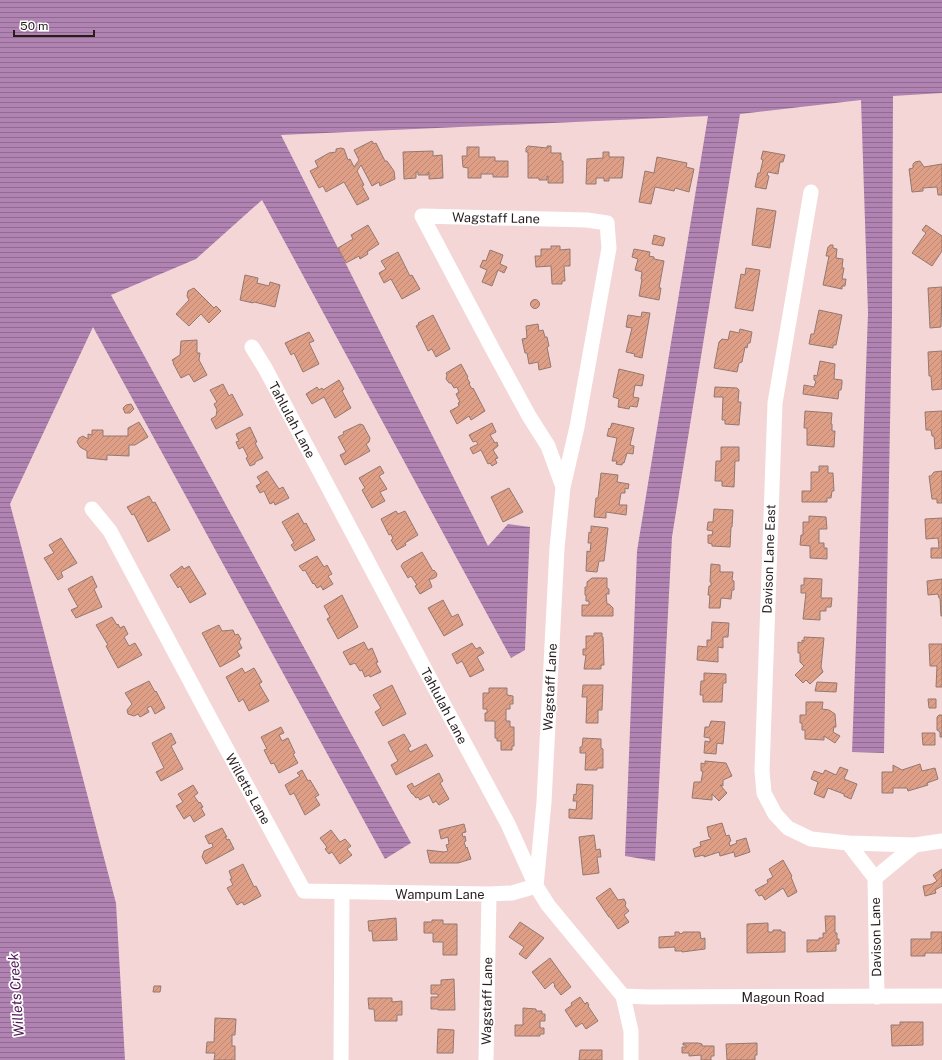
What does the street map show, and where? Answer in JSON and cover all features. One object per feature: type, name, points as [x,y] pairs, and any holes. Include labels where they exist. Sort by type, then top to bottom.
[{"type":"street","name":"Davison Lane East","points":[[811,192],[775,403],[762,771],[764,793],[775,814],[788,828],[811,839],[848,843],[915,845],[942,842]]},
{"type":"street","name":"Wagstaff Lane","points":[[536,886],[544,794],[557,548],[563,487],[577,427],[609,248],[607,223],[587,220],[422,216],[496,357],[548,446],[563,487]]},
{"type":"street","name":"Tahlulah Lane","points":[[252,347],[265,368],[508,824],[536,886],[548,905],[623,996],[631,1031],[631,1060]]},
{"type":"street","name":"Willetts Lane","points":[[92,508],[110,531],[304,892],[342,893]]},
{"type":"street","name":"Davison Lane","points":[[848,843],[875,878],[877,997]]},
{"type":"street","name":"Davison Lane","points":[[875,878],[915,845]]},
{"type":"street","name":"Wampum Lane","points":[[342,893],[488,894],[512,893],[536,886]]},
{"type":"street","points":[[341,1060],[342,893]]},
{"type":"street","name":"Wagstaff Lane","points":[[486,1060],[488,894]]},
{"type":"street","name":"Magoun Road","points":[[623,996],[942,996]]},
{"type":"water","name":"Willets Creek","points":[[0,0],[942,0],[942,93],[893,96],[892,316],[884,753],[852,752],[868,313],[861,100],[740,114],[672,537],[655,861],[625,856],[637,551],[708,116],[281,135],[488,546],[508,524],[530,527],[525,650],[511,658],[262,200],[196,259],[111,295],[411,843],[385,859],[93,327],[10,504],[116,903],[125,1060],[0,1060]]},
{"type":"building","points":[[372,141],[374,144],[376,143],[385,161],[387,161],[394,171],[395,179],[380,186],[379,182],[372,186],[361,165],[357,171],[364,185],[362,186],[369,199],[357,205],[344,182],[326,192],[323,186],[319,188],[310,171],[318,167],[315,161],[329,153],[336,152],[336,149],[341,148],[344,149],[348,160],[350,159],[354,167],[359,160],[354,150]]},
{"type":"building","points":[[528,146],[547,148],[547,146],[551,146],[551,153],[561,153],[561,161],[563,161],[563,183],[548,183],[548,176],[547,180],[528,178],[528,152],[526,152],[526,148]]},
{"type":"building","points":[[467,147],[479,147],[479,157],[495,157],[495,161],[508,161],[508,177],[493,177],[493,174],[481,174],[481,178],[468,178],[468,168],[463,167],[462,156],[467,156]]},
{"type":"building","points":[[433,151],[433,156],[442,155],[443,178],[429,179],[429,172],[428,175],[418,175],[418,172],[416,172],[416,178],[404,179],[403,152]]},
{"type":"building","points":[[763,151],[785,155],[783,162],[780,162],[778,174],[768,172],[767,175],[769,176],[766,189],[755,187],[763,160],[761,159]]},
{"type":"building","points":[[603,152],[609,152],[609,157],[624,157],[622,178],[609,178],[609,181],[604,181],[604,178],[596,178],[596,184],[586,184],[587,159],[603,158]]},
{"type":"building","points":[[657,157],[687,163],[686,167],[694,169],[689,192],[675,188],[674,191],[655,187],[651,204],[639,202],[645,171],[654,173]]},
{"type":"building","points":[[920,161],[924,167],[942,164],[942,195],[938,195],[937,187],[923,188],[923,191],[912,192],[909,169],[913,168],[913,164],[915,162]]},
{"type":"building","points":[[757,208],[776,211],[770,248],[752,245]]},
{"type":"building","points":[[368,225],[379,244],[360,259],[359,256],[346,263],[338,248],[353,239],[351,235]]},
{"type":"building","points":[[926,225],[942,236],[942,251],[932,266],[912,253],[926,233],[922,230]]},
{"type":"building","points":[[654,235],[665,238],[663,246],[652,244]]},
{"type":"building","points":[[830,245],[833,245],[833,248],[837,249],[836,258],[843,259],[842,268],[844,268],[842,279],[846,279],[845,286],[842,286],[842,289],[823,285],[829,256],[826,256]]},
{"type":"building","points":[[551,246],[560,246],[560,250],[570,249],[570,266],[564,266],[565,281],[562,281],[562,284],[552,284],[551,266],[536,267],[535,256],[541,256],[541,249],[551,249]]},
{"type":"building","points":[[634,249],[650,252],[649,256],[654,257],[654,259],[664,261],[659,288],[661,288],[659,300],[639,296],[642,272],[635,270],[638,259],[632,257]]},
{"type":"building","points":[[490,250],[503,255],[500,264],[507,267],[504,273],[498,270],[492,286],[482,282],[487,270],[480,267],[483,260],[486,261]]},
{"type":"building","points":[[398,252],[410,276],[412,275],[420,289],[402,299],[391,279],[384,283],[379,273],[386,269],[381,261]]},
{"type":"building","points":[[746,268],[760,270],[753,311],[735,308],[741,274],[745,275]]},
{"type":"building","points":[[245,275],[258,278],[257,283],[269,286],[270,282],[280,285],[275,307],[240,300]]},
{"type":"building","points":[[942,287],[941,327],[930,328],[928,288]]},
{"type":"building","points":[[194,288],[214,308],[216,306],[221,311],[209,323],[201,314],[189,326],[176,314],[189,300],[187,296],[188,291]]},
{"type":"building","points":[[535,299],[540,304],[535,309],[530,304]]},
{"type":"building","points":[[819,310],[842,315],[836,345],[833,345],[833,348],[809,344],[811,334],[814,334]]},
{"type":"building","points":[[642,312],[650,313],[642,358],[634,356],[635,354],[626,352],[632,328],[626,327],[628,315],[641,317]]},
{"type":"building","points":[[433,315],[450,349],[436,357],[432,349],[428,351],[416,326],[419,324],[418,323]]},
{"type":"building","points":[[538,324],[539,331],[543,330],[545,337],[547,337],[549,346],[547,347],[551,367],[539,370],[538,362],[529,364],[522,339],[527,338],[526,326]]},
{"type":"building","points":[[740,329],[752,332],[750,343],[748,343],[747,348],[745,347],[742,362],[739,363],[737,372],[714,368],[719,342],[722,339],[728,340],[730,331],[739,333]]},
{"type":"building","points":[[309,332],[314,341],[309,343],[319,364],[303,372],[294,353],[291,355],[285,343]]},
{"type":"building","points":[[197,340],[197,353],[200,353],[199,360],[207,375],[194,382],[189,374],[181,378],[172,360],[180,355],[181,341]]},
{"type":"building","points":[[942,351],[942,389],[932,390],[931,376],[929,376],[928,352]]},
{"type":"building","points":[[820,361],[835,364],[834,379],[842,380],[838,399],[803,394],[804,385],[814,387],[816,381],[814,380],[814,375],[817,376]]},
{"type":"building","points":[[461,364],[468,377],[469,384],[472,389],[473,388],[485,411],[471,420],[469,416],[457,424],[450,411],[459,406],[458,403],[460,402],[456,394],[459,392],[457,387],[454,388],[446,379],[446,373]]},
{"type":"building","points":[[619,369],[644,375],[642,386],[635,385],[633,397],[639,398],[637,407],[630,406],[629,409],[618,407],[619,399],[613,397]]},
{"type":"building","points":[[339,380],[344,389],[342,391],[351,408],[335,418],[324,397],[312,404],[306,394],[317,387],[319,390],[322,388],[323,390]]},
{"type":"building","points":[[223,384],[229,396],[232,394],[243,415],[216,429],[211,419],[216,416],[217,410],[214,404],[217,402],[210,390]]},
{"type":"building","points":[[715,387],[737,388],[739,390],[738,402],[741,402],[739,425],[725,424],[725,420],[722,420],[723,397],[714,397]]},
{"type":"building","points":[[131,404],[134,409],[130,413],[125,413],[123,408],[126,405]]},
{"type":"building","points":[[805,411],[832,413],[832,431],[835,431],[834,447],[807,445],[807,428],[804,428]]},
{"type":"building","points":[[942,411],[942,448],[935,449],[934,436],[932,436],[931,430],[926,430],[925,412]]},
{"type":"building","points":[[139,422],[148,437],[135,445],[129,445],[129,456],[107,455],[107,460],[87,458],[87,451],[80,447],[77,442],[79,438],[83,436],[88,439],[88,434],[92,435],[92,430],[103,430],[103,436],[128,436],[128,428]]},
{"type":"building","points":[[492,423],[496,432],[490,435],[495,443],[497,442],[498,446],[493,450],[498,458],[495,459],[497,463],[492,466],[490,463],[488,464],[481,450],[473,454],[470,448],[478,444],[476,441],[473,442],[469,435]]},
{"type":"building","points":[[612,423],[634,428],[630,445],[634,446],[633,454],[627,453],[622,465],[616,464],[617,461],[612,461],[617,438],[607,436]]},
{"type":"building","points":[[360,424],[363,425],[370,438],[369,442],[366,444],[370,451],[345,465],[340,455],[346,452],[338,437],[344,434],[343,432]]},
{"type":"building","points":[[250,427],[257,442],[255,443],[263,458],[250,466],[246,458],[248,457],[243,447],[239,449],[236,442],[239,441],[236,434]]},
{"type":"building","points":[[721,447],[739,447],[739,461],[735,461],[734,487],[722,486],[722,481],[715,481],[716,461],[721,461]]},
{"type":"building","points":[[380,466],[384,473],[379,476],[387,489],[380,492],[385,501],[372,508],[362,490],[365,488],[359,478]]},
{"type":"building","points":[[819,466],[828,466],[828,473],[833,473],[834,491],[832,491],[831,498],[827,498],[827,502],[802,502],[802,491],[811,491],[811,472],[819,472]]},
{"type":"building","points":[[267,471],[279,489],[283,487],[289,498],[275,505],[274,502],[270,504],[264,491],[260,493],[256,486],[261,483],[257,477]]},
{"type":"building","points":[[942,471],[942,503],[937,503],[937,499],[932,499],[929,476],[931,476],[934,472]]},
{"type":"building","points":[[601,473],[618,475],[617,482],[629,484],[628,489],[625,488],[625,493],[621,493],[619,505],[627,505],[626,515],[606,512],[606,518],[594,517]]},
{"type":"building","points":[[509,488],[523,512],[503,522],[491,497]]},
{"type":"building","points":[[149,496],[153,503],[155,502],[170,530],[148,542],[134,514],[132,515],[127,507]]},
{"type":"building","points":[[714,509],[733,510],[730,547],[712,546],[712,544],[708,543],[708,535],[712,535],[713,531],[707,530],[708,522],[713,522]]},
{"type":"building","points":[[396,511],[398,514],[405,511],[418,535],[397,550],[391,540],[393,539],[391,534],[389,535],[381,519]]},
{"type":"building","points":[[298,513],[304,524],[306,523],[315,540],[295,551],[291,545],[294,543],[282,522]]},
{"type":"building","points":[[809,516],[826,517],[827,529],[819,529],[819,543],[824,543],[824,548],[827,548],[827,559],[810,558],[810,546],[800,545],[801,535],[803,535],[803,522],[809,522]]},
{"type":"building","points":[[942,518],[942,558],[931,558],[931,548],[939,548],[938,538],[926,539],[925,519]]},
{"type":"building","points":[[591,526],[608,528],[604,561],[599,561],[597,572],[586,571],[587,551],[590,552],[591,543],[588,543],[589,532],[591,533]]},
{"type":"building","points":[[61,538],[77,563],[61,572],[63,577],[58,580],[44,558],[54,553],[49,545]]},
{"type":"building","points":[[422,552],[433,571],[434,570],[437,574],[436,577],[429,579],[432,587],[420,594],[415,586],[417,585],[411,576],[408,578],[401,566],[403,563]]},
{"type":"building","points":[[317,556],[324,567],[327,565],[332,574],[328,576],[333,584],[323,590],[321,586],[317,588],[314,583],[313,584],[305,570],[303,571],[299,566]]},
{"type":"building","points":[[711,564],[720,565],[720,572],[733,572],[732,580],[734,581],[734,590],[732,590],[731,599],[721,598],[720,608],[709,608],[710,595],[708,595],[709,586],[711,586]]},
{"type":"building","points":[[182,566],[184,569],[189,566],[206,594],[190,603],[180,586],[178,588],[170,575]]},
{"type":"building","points":[[92,576],[97,587],[94,589],[102,607],[76,618],[71,610],[78,607],[68,589]]},
{"type":"building","points":[[592,578],[607,578],[607,588],[609,589],[609,594],[606,594],[607,604],[613,608],[613,616],[582,616],[582,605],[589,605],[589,601],[586,601],[585,587],[587,587],[587,582]]},
{"type":"building","points":[[804,578],[822,579],[821,598],[832,598],[831,607],[826,607],[826,611],[820,611],[820,620],[803,619],[806,593],[801,593],[801,585],[804,585]]},
{"type":"building","points":[[942,579],[941,616],[940,598],[938,594],[928,595],[927,581]]},
{"type":"building","points":[[342,595],[358,627],[338,639],[327,619],[330,617],[324,606]]},
{"type":"building","points":[[443,600],[452,617],[458,614],[463,625],[444,636],[428,608]]},
{"type":"building","points":[[112,617],[120,628],[124,626],[128,634],[124,637],[129,646],[135,643],[142,655],[118,668],[106,646],[108,645],[96,625]]},
{"type":"building","points":[[712,622],[729,623],[728,637],[723,637],[723,648],[718,647],[718,662],[697,660],[698,646],[707,647],[707,640],[711,640]]},
{"type":"building","points":[[219,625],[222,631],[233,630],[235,635],[238,634],[241,639],[239,642],[242,648],[237,651],[240,656],[220,667],[202,633]]},
{"type":"building","points":[[594,633],[602,633],[604,665],[601,665],[601,669],[584,669],[586,655],[583,655],[583,649],[586,649],[586,636],[594,636]]},
{"type":"building","points":[[804,637],[824,638],[821,667],[823,672],[810,684],[806,680],[803,683],[795,675],[804,666],[800,662],[798,642],[802,643],[802,640],[804,641]]},
{"type":"building","points":[[364,642],[368,650],[372,648],[378,662],[376,663],[381,672],[370,677],[369,675],[365,677],[362,670],[360,671],[355,663],[350,665],[343,652]]},
{"type":"building","points":[[472,643],[476,649],[480,647],[484,653],[477,657],[484,670],[470,677],[462,661],[457,664],[452,654]]},
{"type":"building","points":[[929,644],[942,644],[942,687],[936,687],[937,666],[930,666]]},
{"type":"building","points":[[242,668],[245,673],[254,668],[262,682],[259,684],[269,701],[249,711],[243,699],[239,702],[226,677]]},
{"type":"building","points":[[704,673],[726,674],[726,683],[723,683],[722,702],[703,702],[703,695],[700,695],[701,681],[704,681]]},
{"type":"building","points":[[149,681],[165,708],[155,714],[151,706],[147,708],[149,712],[140,717],[138,714],[134,716],[128,714],[127,710],[132,704],[125,693]]},
{"type":"building","points":[[817,682],[837,683],[836,692],[815,691]]},
{"type":"building","points":[[392,685],[406,714],[383,726],[375,712],[381,708],[373,695]]},
{"type":"building","points":[[583,685],[603,685],[602,710],[598,710],[598,723],[586,723],[587,697],[582,697]]},
{"type":"building","points":[[489,688],[507,688],[507,695],[513,696],[513,704],[510,704],[510,709],[506,709],[506,721],[510,721],[510,727],[514,727],[514,746],[512,746],[512,750],[501,750],[501,741],[497,741],[497,738],[495,738],[495,721],[485,721],[485,713],[487,713],[487,709],[483,709],[483,693],[489,693]]},
{"type":"building","points":[[928,699],[936,699],[936,708],[929,708]]},
{"type":"building","points":[[806,702],[823,702],[822,709],[829,710],[835,714],[836,727],[834,727],[833,732],[840,736],[835,743],[824,736],[824,740],[805,739],[805,730],[802,730],[800,715],[806,715]]},
{"type":"building","points":[[942,715],[942,737],[940,737],[940,732],[937,730],[937,717]]},
{"type":"building","points":[[711,721],[725,722],[723,744],[717,743],[716,754],[704,753],[705,741],[710,742],[710,738],[704,737],[705,727],[709,727]]},
{"type":"building","points":[[281,727],[284,733],[279,735],[282,741],[288,738],[295,753],[293,754],[298,763],[279,773],[274,763],[271,764],[264,750],[267,749],[261,737]]},
{"type":"building","points":[[171,733],[176,743],[171,746],[183,769],[161,781],[156,772],[164,768],[152,743]]},
{"type":"building","points":[[922,733],[935,733],[935,745],[923,745]]},
{"type":"building","points":[[404,734],[411,746],[408,748],[410,752],[426,744],[433,756],[396,775],[391,765],[398,761],[388,742]]},
{"type":"building","points":[[583,738],[601,739],[601,748],[603,749],[603,768],[597,768],[597,770],[585,770],[586,753],[580,753]]},
{"type":"building","points":[[705,761],[726,763],[732,776],[723,780],[723,786],[720,785],[727,793],[719,801],[712,794],[712,800],[692,798],[694,782],[701,782],[703,771],[701,771],[701,763],[705,764]]},
{"type":"building","points":[[920,764],[922,771],[935,768],[938,779],[927,783],[928,785],[908,791],[907,788],[893,788],[893,793],[882,793],[882,772],[893,772],[893,765],[902,770]]},
{"type":"building","points":[[840,767],[848,770],[844,779],[857,784],[851,799],[844,796],[844,794],[828,788],[824,798],[814,794],[818,782],[811,779],[814,771],[823,774],[825,770],[836,775]]},
{"type":"building","points":[[302,770],[308,781],[310,780],[319,795],[315,797],[320,805],[305,815],[294,793],[290,795],[285,785],[300,776],[297,773]]},
{"type":"building","points":[[439,773],[443,781],[440,783],[449,799],[439,805],[436,801],[433,803],[429,795],[420,800],[418,797],[416,798],[407,786],[412,783],[414,787]]},
{"type":"building","points":[[577,784],[593,785],[592,819],[569,818],[569,809],[576,810],[577,801],[573,801],[574,794],[576,795]]},
{"type":"building","points":[[193,785],[198,793],[194,796],[203,807],[201,808],[205,815],[194,822],[190,815],[184,819],[176,806],[183,802],[178,794]]},
{"type":"building","points":[[722,823],[726,836],[729,835],[731,841],[729,842],[730,846],[737,843],[736,841],[746,838],[750,852],[735,857],[734,852],[720,856],[719,852],[704,857],[704,855],[695,857],[693,849],[701,846],[700,842],[711,839],[709,837],[707,827]]},
{"type":"building","points":[[464,824],[466,832],[462,833],[463,837],[465,836],[466,841],[464,842],[471,859],[458,863],[430,863],[427,850],[448,851],[446,845],[449,844],[448,837],[441,839],[439,830]]},
{"type":"building","points":[[222,828],[227,837],[225,837],[227,840],[229,839],[234,849],[206,864],[202,857],[204,851],[213,847],[212,843],[209,844],[205,836]]},
{"type":"building","points":[[331,830],[340,842],[345,839],[351,846],[347,849],[352,855],[340,864],[332,852],[329,854],[325,849],[327,847],[320,838]]},
{"type":"building","points":[[594,835],[596,850],[600,849],[601,857],[597,857],[599,873],[583,875],[579,837]]},
{"type":"building","points":[[783,860],[792,876],[791,877],[797,892],[788,897],[783,888],[765,900],[762,895],[759,896],[755,890],[768,883],[767,880],[773,877],[769,869]]},
{"type":"building","points":[[243,864],[254,887],[256,886],[261,896],[244,905],[242,902],[237,905],[227,888],[233,885],[230,879],[232,879],[229,871]]},
{"type":"building","points":[[942,869],[942,886],[935,890],[936,893],[925,896],[923,886],[937,881],[933,875]]},
{"type":"building","points":[[610,888],[618,900],[624,899],[626,903],[625,906],[629,911],[624,915],[629,922],[618,929],[596,898]]},
{"type":"building","points":[[825,916],[835,916],[835,933],[837,933],[837,939],[839,939],[839,944],[836,944],[836,951],[807,952],[807,940],[819,940],[819,938],[823,938],[823,933],[826,933]]},
{"type":"building","points":[[396,918],[397,940],[373,941],[372,931],[369,931],[368,921]]},
{"type":"building","points":[[432,920],[443,920],[443,924],[457,924],[457,955],[443,955],[443,942],[433,942],[433,933],[424,933],[424,922],[432,922]]},
{"type":"building","points":[[520,922],[544,938],[526,959],[519,954],[524,947],[509,937]]},
{"type":"building","points":[[768,923],[768,932],[773,932],[773,930],[781,930],[781,932],[785,932],[785,952],[747,953],[747,924]]},
{"type":"building","points":[[675,932],[679,932],[680,934],[683,932],[700,932],[701,939],[705,938],[705,949],[682,952],[675,951],[675,947],[659,948],[659,937],[675,936]]},
{"type":"building","points":[[931,932],[942,932],[942,953],[925,953],[925,956],[911,956],[911,939],[931,939]]},
{"type":"building","points":[[550,958],[571,987],[561,995],[554,986],[555,985],[553,982],[545,989],[532,972]]},
{"type":"building","points":[[454,979],[455,1010],[431,1009],[431,997],[438,997],[438,994],[431,994],[431,985],[441,985],[441,980]]},
{"type":"building","points":[[154,986],[161,986],[160,992],[153,992]]},
{"type":"building","points":[[580,997],[585,1004],[587,1002],[598,1021],[586,1029],[582,1023],[576,1027],[565,1010],[572,1005],[571,1003]]},
{"type":"building","points":[[368,998],[392,998],[392,1002],[402,1001],[402,1015],[397,1015],[397,1021],[375,1021],[374,1009],[369,1009]]},
{"type":"building","points":[[523,1008],[536,1009],[536,1011],[542,1011],[542,1014],[545,1014],[545,1021],[540,1021],[540,1028],[544,1028],[544,1034],[540,1034],[540,1036],[515,1036],[515,1025],[523,1025]]},
{"type":"building","points":[[215,1018],[236,1019],[235,1035],[232,1035],[232,1046],[235,1046],[235,1060],[214,1060],[215,1053],[206,1053],[207,1042],[214,1042]]},
{"type":"building","points":[[900,1022],[923,1022],[923,1045],[892,1046],[891,1025],[900,1025]]},
{"type":"building","points":[[438,1029],[454,1030],[453,1053],[437,1053]]},
{"type":"building","points":[[683,1043],[698,1043],[702,1044],[702,1046],[714,1046],[714,1056],[711,1056],[711,1060],[701,1060],[701,1055],[689,1056],[689,1053],[682,1053],[682,1047],[686,1047]]},
{"type":"building","points":[[757,1043],[757,1055],[755,1055],[755,1060],[727,1060],[726,1044]]},
{"type":"building","points":[[580,1050],[602,1050],[602,1060],[579,1060]]}]
